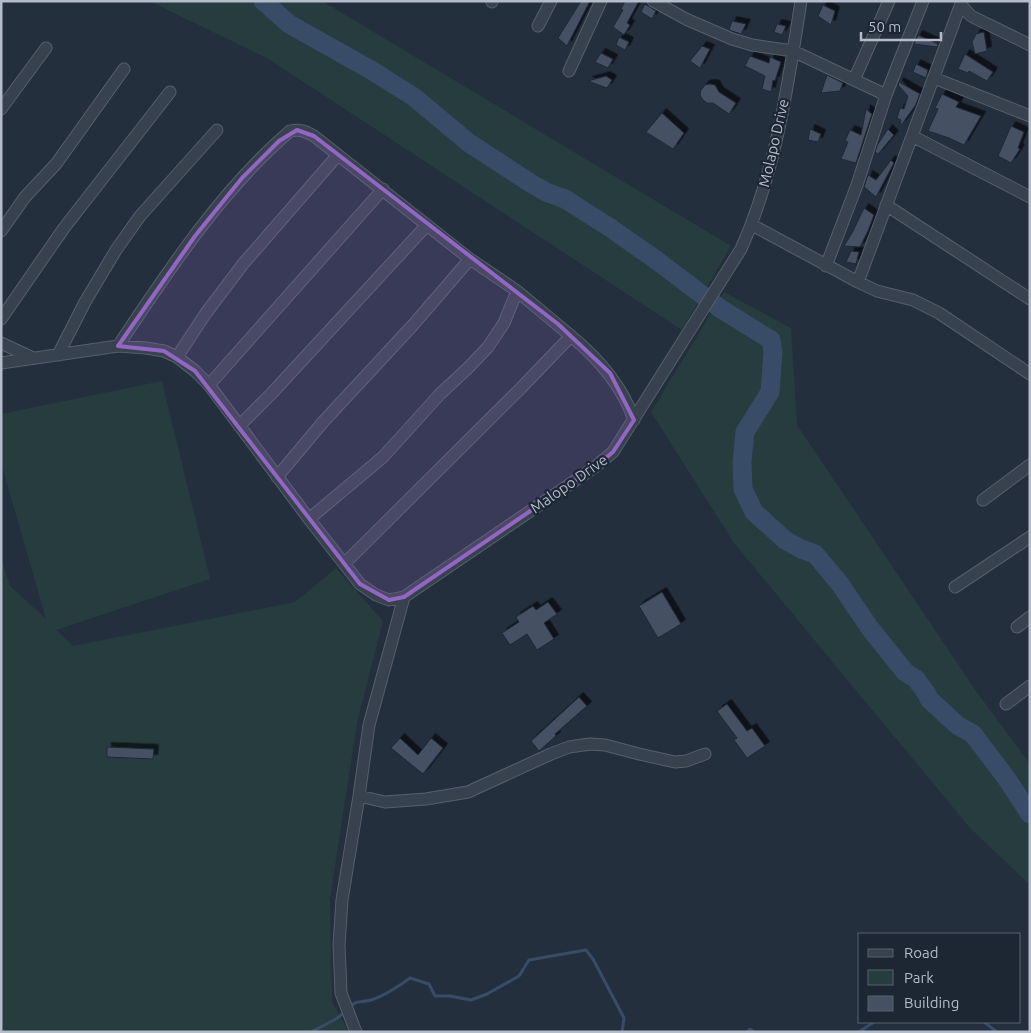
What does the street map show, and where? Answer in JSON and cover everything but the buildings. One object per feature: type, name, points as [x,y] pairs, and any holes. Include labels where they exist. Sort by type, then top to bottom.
[{"type":"street","points":[[538,26],[551,1]]},
{"type":"street","points":[[569,71],[601,1]]},
{"type":"street","points":[[652,1],[688,20],[732,39],[752,45],[793,51],[886,95]]},
{"type":"street","name":"Molapo Drive","points":[[724,278],[752,225],[772,163],[801,1]]},
{"type":"street","points":[[854,80],[890,1]]},
{"type":"street","points":[[826,266],[857,185],[886,95],[923,1]]},
{"type":"street","points":[[962,3],[971,16],[1030,45]]},
{"type":"street","points":[[858,282],[962,3]]},
{"type":"street","points":[[1,109],[46,48]]},
{"type":"street","points":[[1,231],[25,197],[56,164],[124,69]]},
{"type":"street","points":[[934,78],[1030,116]]},
{"type":"street","points":[[1,319],[64,228],[170,92]]},
{"type":"street","points":[[58,355],[85,302],[116,250],[140,216],[217,130]]},
{"type":"street","points":[[118,346],[157,287],[242,178],[290,131],[305,131],[383,189],[426,226],[517,291],[571,336],[610,373],[630,407],[634,420]]},
{"type":"street","points":[[912,136],[1030,197]]},
{"type":"street","points":[[177,357],[206,313],[243,264],[338,156]]},
{"type":"street","points":[[209,385],[383,189]]},
{"type":"street","points":[[886,205],[1030,299]]},
{"type":"street","points":[[752,225],[826,266],[877,291],[913,300],[939,313],[1030,374]]},
{"type":"street","points":[[240,426],[426,226]]},
{"type":"street","points":[[277,476],[323,422],[413,325],[470,259]]},
{"type":"street","name":"Malopo Drive","points":[[404,597],[595,467],[614,452],[724,278]]},
{"type":"street","points":[[310,519],[383,457],[440,394],[488,347],[504,323],[517,291]]},
{"type":"street","points":[[344,564],[522,388],[571,336]]},
{"type":"street","points":[[1,343],[33,358]]},
{"type":"street","points":[[1,363],[118,346],[164,351],[177,357],[209,385],[360,584],[376,596],[389,600],[404,597],[368,724],[359,796],[342,900],[339,945],[341,993],[356,1032]]},
{"type":"street","points":[[983,500],[1030,465]]},
{"type":"street","points":[[955,587],[1030,537]]},
{"type":"street","points":[[1017,626],[1030,617]]},
{"type":"street","points":[[1006,704],[1030,686]]},
{"type":"street","points":[[359,796],[385,802],[426,799],[468,792],[551,754],[569,747],[590,744],[605,745],[675,762],[686,761],[705,754]]},
{"type":"highlighted area","points":[[297,130],[314,136],[558,324],[610,373],[634,420],[613,452],[595,467],[404,597],[389,600],[360,584],[195,371],[164,351],[118,346],[195,236],[242,178],[279,141]]},
{"type":"green space","points":[[149,1],[322,1],[731,246],[682,330],[267,58]]},
{"type":"green space","points":[[724,292],[791,328],[797,425],[976,691],[1030,764],[1030,885],[970,828],[734,543],[651,412]]},
{"type":"green space","points":[[162,381],[210,579],[56,630],[73,646],[295,602],[336,568],[383,621],[357,723],[330,899],[332,1002],[349,1032],[1,1032],[1,558],[10,586],[46,619],[1,463],[1,414]]},
{"type":"waterway","points":[[263,1],[289,24],[371,70],[414,97],[469,143],[532,184],[548,193],[565,199],[609,227],[721,309],[771,340],[773,351],[770,392],[745,432],[742,462],[743,489],[754,512],[785,540],[815,554],[840,584],[869,627],[905,672],[916,679],[929,699],[957,725],[973,734],[1007,779],[1030,814]]},
{"type":"waterway","points":[[349,1007],[358,1002],[380,996],[410,978],[429,984],[435,996],[450,996],[471,1000],[487,994],[519,976],[529,960],[586,950],[593,959],[624,1018],[622,1032]]},
{"type":"waterway","points":[[311,1032],[345,1012]]},
{"type":"waterway","points":[[859,1032],[872,1023]]},
{"type":"waterway","points":[[985,1023],[997,1032]]},
{"type":"waterway","points":[[747,1032],[750,1029],[754,1032]]}]
